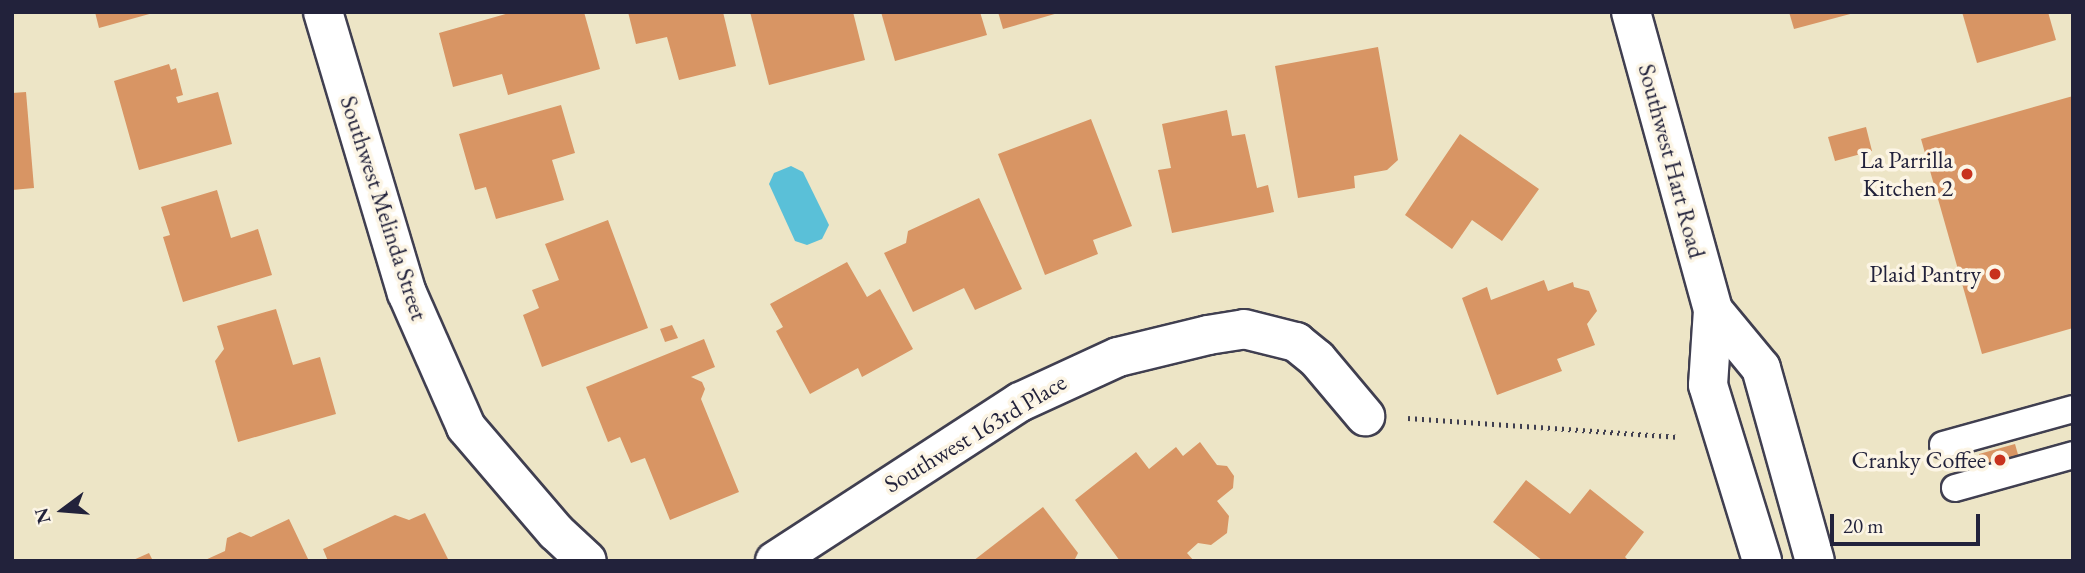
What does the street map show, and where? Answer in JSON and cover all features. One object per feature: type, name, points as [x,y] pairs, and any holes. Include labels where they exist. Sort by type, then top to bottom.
[{"type":"street","name":"Southwest Melinda Street","points":[[323,12],[407,293],[466,427],[556,533],[587,561]]},
{"type":"street","name":"Southwest Hart Road","points":[[1631,12],[1713,310],[1708,385],[1762,561]]},
{"type":"street","name":"Southwest Hart Road","points":[[1713,310],[1761,368],[1815,561]]},
{"type":"street","name":"Southwest 163rd Place","points":[[775,561],[1020,402],[1118,357],[1244,329],[1296,342],[1317,359],[1364,416]]},
{"type":"lane","points":[[1943,445],[2073,409]]},
{"type":"lane","points":[[1955,488],[2073,455]]},
{"type":"path","points":[[1364,416],[1464,419],[1671,438],[1719,421]]},
{"type":"water","points":[[791,166],[803,172],[829,225],[822,239],[807,245],[795,241],[769,184],[774,173]]},
{"type":"building","points":[[95,12],[153,12],[153,13],[99,28]]},
{"type":"building","points":[[513,12],[584,12],[600,69],[508,95],[502,74],[453,87],[439,33]]},
{"type":"building","points":[[628,12],[723,12],[736,66],[679,80],[667,37],[636,44]]},
{"type":"building","points":[[750,12],[853,12],[865,60],[769,85]]},
{"type":"building","points":[[881,12],[980,12],[987,35],[895,61]]},
{"type":"building","points":[[998,12],[1058,12],[1058,13],[1003,29]]},
{"type":"building","points":[[1789,12],[1854,12],[1854,13],[1794,29]]},
{"type":"building","points":[[1962,12],[2048,12],[2056,40],[1977,63]]},
{"type":"building","points":[[1378,47],[1398,160],[1387,170],[1354,176],[1355,188],[1298,198],[1275,66]]},
{"type":"building","points":[[169,64],[171,70],[176,68],[183,95],[176,97],[178,103],[218,92],[232,144],[139,170],[114,81]]},
{"type":"building","points":[[26,92],[34,188],[12,190],[12,93]]},
{"type":"building","points":[[2073,96],[2073,328],[1982,354],[1921,139]]},
{"type":"building","points":[[561,105],[575,153],[552,160],[564,200],[496,219],[486,187],[475,190],[459,134]]},
{"type":"building","points":[[1227,110],[1232,136],[1245,134],[1257,188],[1268,185],[1274,212],[1172,233],[1158,170],[1171,168],[1162,124]]},
{"type":"building","points":[[1091,119],[1132,226],[1093,240],[1098,254],[1045,275],[998,154]]},
{"type":"building","points":[[1866,127],[1872,151],[1835,161],[1828,137]]},
{"type":"building","points":[[1460,134],[1539,189],[1502,241],[1472,220],[1452,249],[1405,215]]},
{"type":"building","points":[[217,190],[231,238],[258,229],[272,275],[183,302],[163,237],[170,235],[161,207]]},
{"type":"building","points":[[979,198],[1022,289],[975,310],[964,288],[913,312],[884,253],[906,243],[908,231]]},
{"type":"building","points":[[608,220],[648,328],[542,367],[523,315],[539,308],[532,290],[559,280],[545,244]]},
{"type":"building","points":[[847,262],[867,297],[880,289],[913,349],[862,377],[858,368],[810,394],[776,331],[783,327],[770,304]]},
{"type":"building","points":[[1544,280],[1548,291],[1573,282],[1574,287],[1589,291],[1597,311],[1587,324],[1595,345],[1557,359],[1562,371],[1497,395],[1462,298],[1487,287],[1491,300]]},
{"type":"building","points":[[276,309],[293,365],[320,357],[336,414],[238,442],[215,361],[224,349],[217,326]]},
{"type":"building","points":[[672,325],[678,338],[665,342],[660,329]]},
{"type":"building","points":[[704,339],[715,367],[691,377],[702,382],[705,389],[701,399],[739,492],[670,520],[645,458],[631,463],[620,437],[608,442],[586,387]]},
{"type":"building","points":[[1200,442],[1217,465],[1227,466],[1234,476],[1233,488],[1217,501],[1229,516],[1227,533],[1211,545],[1198,543],[1187,553],[1194,561],[1120,561],[1075,500],[1136,452],[1149,469],[1176,447],[1183,456]]},
{"type":"building","name":"Cranky Coffee","points":[[2015,444],[2021,465],[1985,475],[1979,454]]},
{"type":"building","points":[[1526,480],[1570,514],[1590,489],[1644,532],[1625,557],[1629,561],[1543,561],[1493,522]]},
{"type":"building","points":[[1043,507],[1078,553],[1074,561],[973,561]]},
{"type":"building","points":[[425,513],[449,561],[328,561],[323,549],[395,515],[409,520]]},
{"type":"building","points":[[289,519],[309,561],[203,561],[225,551],[227,538],[240,532],[251,537]]},
{"type":"building","points":[[149,553],[153,561],[131,561]]},
{"type":"place","name":"La Parrilla Kitchen 2","points":[[1967,174]]},
{"type":"place","name":"Plaid Pantry","points":[[1995,274]]},
{"type":"place","name":"Cranky Coffee","points":[[2000,460]]}]
